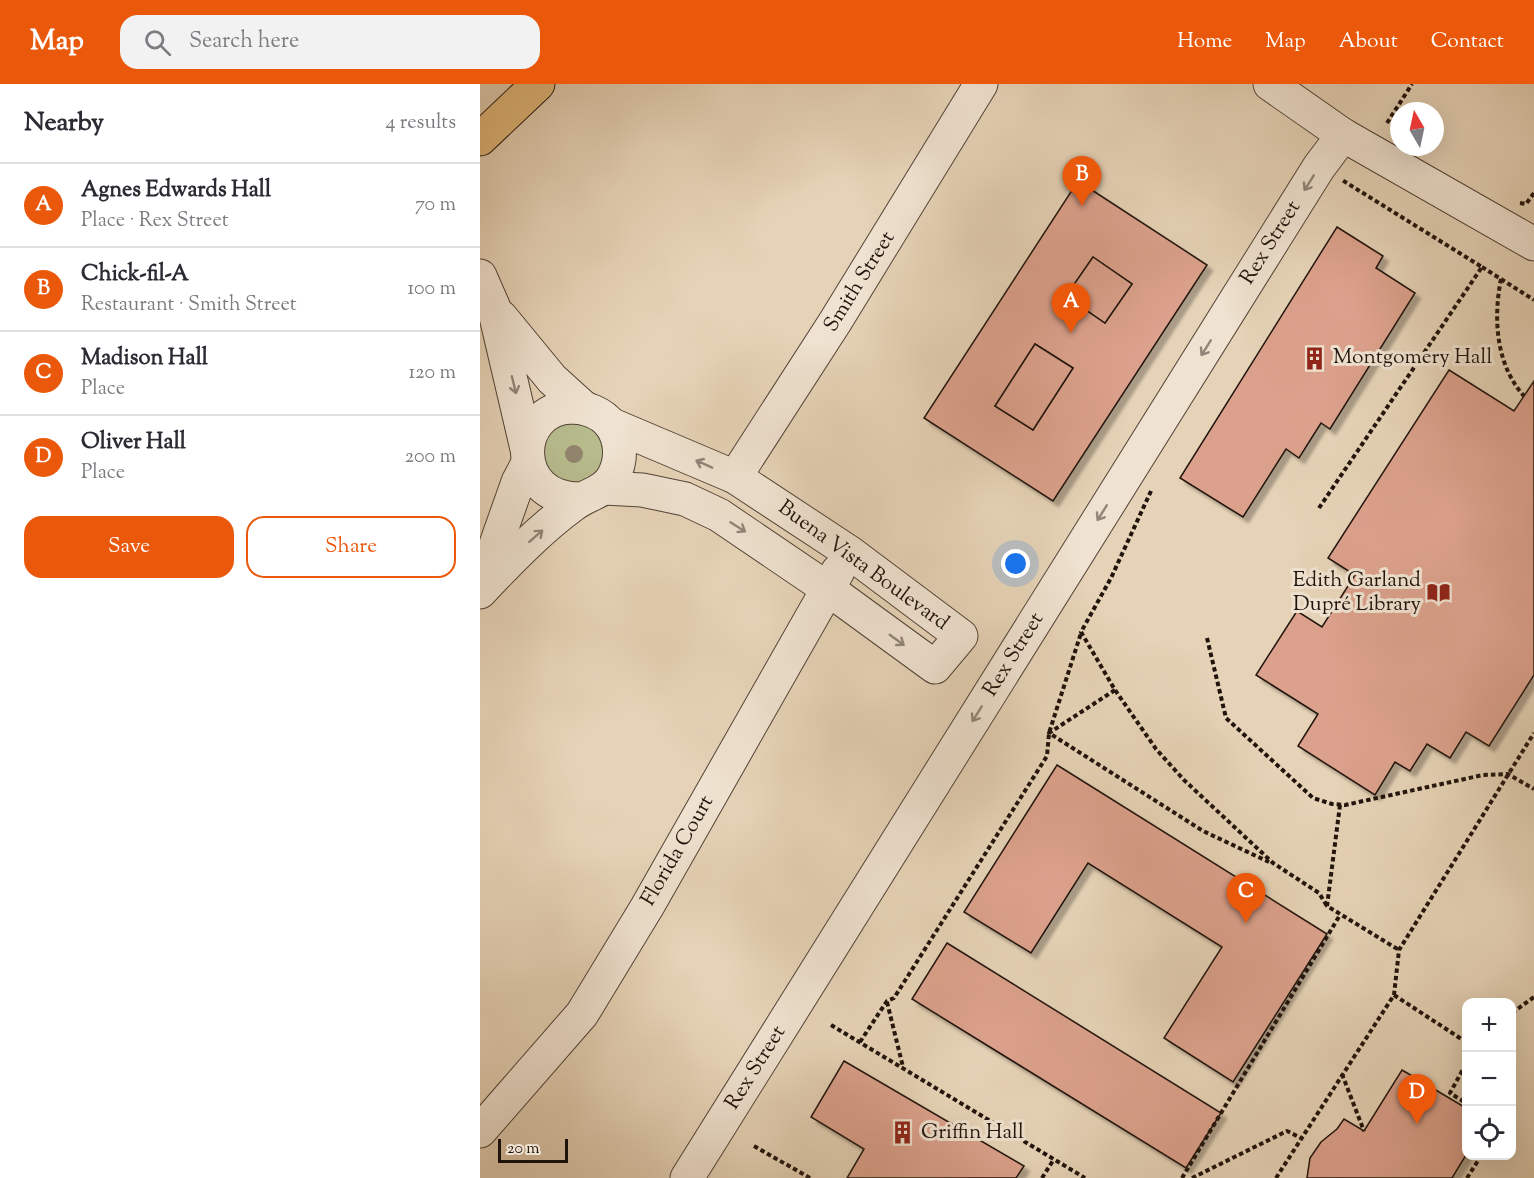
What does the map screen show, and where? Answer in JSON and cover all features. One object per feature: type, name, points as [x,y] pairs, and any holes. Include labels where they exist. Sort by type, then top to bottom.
[{"type":"main road","points":[[480,139],[526,87]]},
{"type":"street","name":"Smith Street","points":[[735,477],[835,322],[981,84]]},
{"type":"street","points":[[1270,84],[1343,135],[1533,242]]},
{"type":"street","name":"Rex Street","points":[[687,1178],[1318,167],[1343,135]]},
{"type":"street","name":"Buena Vista Boulevard","points":[[480,276],[494,308],[527,456],[533,476],[553,495],[567,499],[592,494],[642,490],[685,499],[719,515],[828,589],[935,667],[961,636],[849,552],[735,477],[597,416],[569,407],[553,412],[536,427],[527,456],[480,590]]},
{"type":"street","name":"Buena Vista Boulevard","points":[[480,590],[519,551],[612,479],[618,466],[620,451],[617,437],[597,416],[552,379],[494,308]]},
{"type":"street","name":"Florida Court","points":[[480,1131],[582,1014],[647,907],[849,552]]},
{"type":"path","points":[[1387,123],[1412,84]]},
{"type":"path","points":[[1339,178],[1534,300]]},
{"type":"path","points":[[1513,201],[1526,204],[1534,193]]},
{"type":"path","points":[[1319,508],[1482,267]]},
{"type":"path","points":[[1501,279],[1497,302],[1497,334],[1506,367],[1514,385],[1524,396]]},
{"type":"path","points":[[860,1042],[887,1001],[894,998],[900,989],[1047,756],[1049,733],[1082,632],[1111,579],[1151,494],[1152,482]]},
{"type":"path","points":[[1082,632],[1115,690],[1156,749],[1184,780],[1273,863]]},
{"type":"path","points":[[1206,638],[1226,718],[1313,798],[1340,805],[1483,775],[1509,774],[1534,789]]},
{"type":"path","points":[[1049,733],[1115,690]]},
{"type":"path","points":[[1049,733],[1203,831],[1273,863],[1319,893],[1327,906],[1340,915],[1399,950]]},
{"type":"path","points":[[1276,1178],[1394,995],[1399,950],[1534,734]]},
{"type":"path","points":[[1327,906],[1333,879],[1332,856],[1338,835],[1340,805]]},
{"type":"path","points":[[1182,1178],[1340,915]]},
{"type":"path","points":[[1394,995],[1462,1039]]},
{"type":"path","points":[[1516,1010],[1534,997]]},
{"type":"path","points":[[887,1001],[903,1068]]},
{"type":"path","points":[[831,1025],[1084,1178]]},
{"type":"path","points":[[1462,1073],[1450,1093],[1462,1100]]},
{"type":"path","points":[[1342,1074],[1364,1131]]},
{"type":"path","points":[[1192,1178],[1287,1131],[1301,1138]]},
{"type":"path","points":[[754,1146],[810,1178]]},
{"type":"path","points":[[1042,1178],[1054,1159]]},
{"type":"path","points":[[1467,1178],[1478,1160]]},
{"type":"green space","points":[[580,416],[611,448],[589,487],[544,476],[542,461],[543,434],[555,426]]},
{"type":"building","points":[[1078,181],[1207,265],[1053,501],[924,418]],"holes":[[[1093,257],[1132,284],[1105,323],[1066,296]],[[1035,344],[1073,368],[1033,430],[995,406]]]},
{"type":"building","name":"Montgomery Hall","points":[[1337,227],[1383,256],[1376,268],[1415,293],[1330,429],[1321,423],[1299,458],[1286,449],[1243,517],[1180,478]]},
{"type":"building","points":[[1093,257],[1132,284],[1105,323],[1066,296]]},
{"type":"building","points":[[1035,344],[1073,368],[1033,430],[995,406]]},
{"type":"building","name":"Edith Garland Dupré Library","points":[[1449,370],[1514,411],[1534,381],[1534,675],[1489,746],[1466,732],[1450,758],[1427,744],[1410,771],[1395,762],[1375,795],[1298,746],[1318,714],[1256,675],[1297,611],[1322,627],[1355,575],[1328,558]]},
{"type":"building","points":[[1057,765],[1327,934],[1233,1082],[1164,1038],[1222,947],[1088,863],[1031,953],[964,912]]},
{"type":"building","points":[[947,943],[1221,1113],[1186,1168],[912,999]]},
{"type":"building","name":"Griffin Hall","points":[[844,1061],[1024,1166],[1016,1178],[847,1178],[864,1149],[811,1117]]},
{"type":"building","points":[[1402,1070],[1462,1106],[1463,1160],[1452,1178],[1307,1178],[1310,1158],[1321,1142],[1337,1129],[1344,1119],[1364,1131]]},
{"type":"place","name":"Chick-fil-A","points":[[1082,206]]},
{"type":"place","name":"Agnes Edwards Hall","points":[[1071,333]]},
{"type":"place","name":"Montgomery Hall","points":[[1315,358]]},
{"type":"place","name":"Edith Garland Dupré Library","points":[[1439,593]]},
{"type":"place","name":"Madison Hall","points":[[1246,923]]},
{"type":"place","name":"Oliver Hall","points":[[1417,1124]]},
{"type":"place","name":"Griffin Hall","points":[[903,1133]]}]
